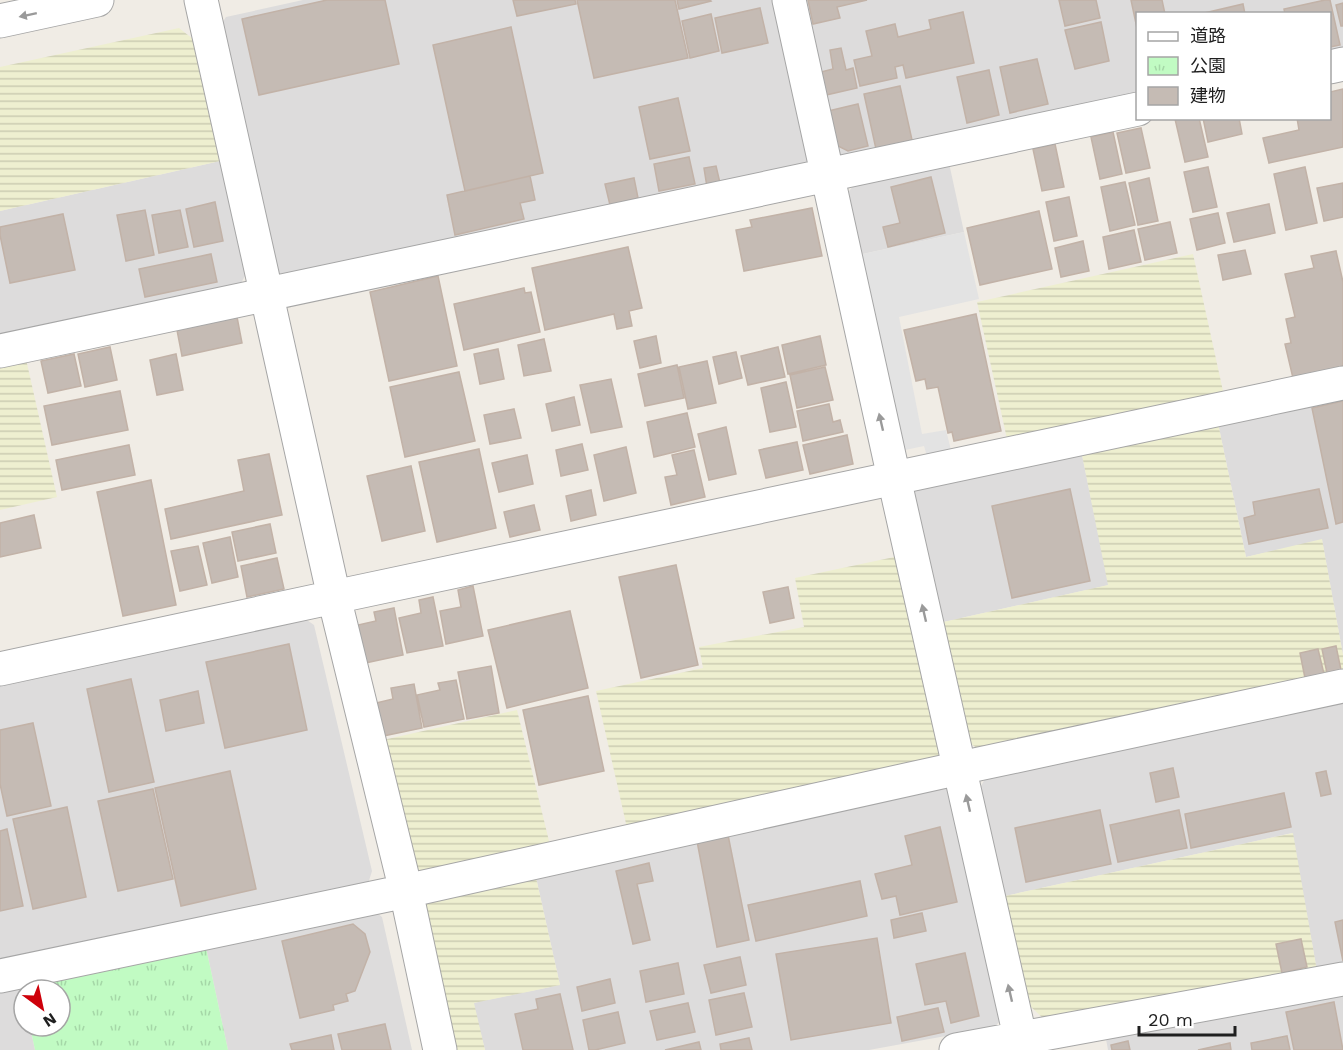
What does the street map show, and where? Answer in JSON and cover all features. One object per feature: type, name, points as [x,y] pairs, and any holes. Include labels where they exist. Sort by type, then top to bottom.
[{"type":"street","points":[[0,21],[97,0]]},
{"type":"street","points":[[201,0],[334,597],[406,891],[440,1050]]},
{"type":"street","points":[[789,0],[1022,1044]]},
{"type":"street","points":[[0,351],[827,177],[1136,109]]},
{"type":"street","points":[[0,669],[1343,383]]},
{"type":"street","points":[[0,976],[406,891],[1343,686]]},
{"type":"street","points":[[956,1050],[1022,1044],[1343,979]]},
{"type":"shaded area","points":[[303,0],[776,0],[811,157],[803,169],[286,279],[273,271],[218,29],[226,17]]},
{"type":"shaded area","points":[[800,0],[1343,0],[1343,53],[1331,56],[1331,12],[1136,12],[1136,98],[849,161],[831,152]]},
{"type":"shaded area","points":[[220,161],[246,274],[239,287],[0,339],[0,211]]},
{"type":"shaded area","points":[[949,163],[964,232],[858,255],[845,196],[854,185]]},
{"type":"shaded area","points":[[964,232],[979,299],[899,317],[922,434],[946,430],[951,450],[927,456],[924,446],[905,450],[858,255]]},
{"type":"shaded area","points":[[1343,396],[1343,655],[1322,540],[1246,557],[1218,423]]},
{"type":"shaded area","points":[[1081,450],[1109,585],[939,623],[911,496],[917,485]]},
{"type":"shaded area","points":[[301,616],[314,625],[372,871],[367,887],[0,963],[0,680]]},
{"type":"shaded area","points":[[1343,698],[1343,966],[1317,971],[1292,833],[1005,896],[980,788],[986,777]]},
{"type":"shaded area","points":[[940,785],[953,793],[1004,1016],[995,1027],[869,1050],[485,1050],[473,1003],[560,985],[535,873]]},
{"type":"shaded area","points":[[371,908],[382,917],[412,1050],[228,1050],[205,943]]},
{"type":"shaded area","points":[[12,986],[12,1038],[32,1038],[35,1050],[0,1050],[0,988]]},
{"type":"shaded area","points":[[1343,996],[1343,1050],[1108,1050],[1106,1039]]},
{"type":"green space","points":[[179,28],[193,39],[220,161],[0,211],[0,67]]},
{"type":"green space","points":[[1193,254],[1223,391],[1007,439],[977,302]]},
{"type":"green space","points":[[26,359],[57,497],[0,510],[0,365]]},
{"type":"green space","points":[[1218,423],[1246,557],[1322,539],[1343,655],[1343,673],[981,751],[967,741],[939,623],[1108,585],[1081,450]]},
{"type":"green space","points":[[899,556],[947,747],[936,763],[627,828],[596,691],[703,668],[699,647],[804,627],[795,578]]},
{"type":"green space","points":[[517,710],[550,845],[423,873],[410,863],[383,740]]},
{"type":"green space","points":[[1293,833],[1317,971],[1044,1019],[1031,1007],[1005,896]]},
{"type":"green space","points":[[535,873],[560,985],[474,1003],[485,1050],[449,1050],[418,906],[426,897]]},
{"type":"green space","points":[[205,943],[228,1050],[35,1050],[32,1038],[72,1038],[72,978],[48,978]]},
{"type":"building","points":[[327,0],[385,0],[399,64],[259,95],[242,19]]},
{"type":"building","points":[[513,0],[575,0],[576,4],[517,16]]},
{"type":"building","points":[[577,0],[675,0],[688,58],[594,78]]},
{"type":"building","points":[[677,0],[710,0],[711,1],[679,9]]},
{"type":"building","points":[[808,0],[867,0],[837,7],[840,18],[813,24]]},
{"type":"building","points":[[1059,0],[1096,0],[1100,18],[1065,26]]},
{"type":"building","points":[[1131,0],[1162,0],[1165,12],[1136,12],[1136,24]]},
{"type":"building","points":[[1330,0],[1340,45],[1331,47],[1331,12],[1285,12],[1284,9]]},
{"type":"building","points":[[1343,3],[1343,26],[1341,26],[1336,5]]},
{"type":"building","points":[[1243,4],[1245,12],[1209,12]]},
{"type":"building","points":[[760,8],[768,43],[722,53],[715,18]]},
{"type":"building","points":[[963,12],[974,63],[906,78],[903,65],[895,67],[897,78],[860,86],[854,60],[872,56],[866,31],[895,24],[898,37],[931,29],[929,20]]},
{"type":"building","points":[[711,14],[719,51],[690,58],[682,21]]},
{"type":"building","points":[[1101,22],[1109,61],[1075,69],[1065,30]]},
{"type":"building","points":[[511,27],[543,173],[465,191],[433,45]]},
{"type":"building","points":[[841,48],[846,70],[853,68],[857,88],[826,95],[821,72],[833,69],[830,50]]},
{"type":"building","points":[[1037,59],[1048,104],[1010,113],[1000,67]]},
{"type":"building","points":[[989,70],[999,115],[967,123],[957,77]]},
{"type":"building","points":[[900,86],[912,140],[876,149],[864,94]]},
{"type":"building","points":[[1343,89],[1343,147],[1269,163],[1263,138],[1299,130],[1297,120],[1331,120],[1331,92]]},
{"type":"building","points":[[678,98],[690,151],[650,159],[639,107]]},
{"type":"building","points":[[858,104],[868,146],[848,151],[836,145],[828,111]]},
{"type":"building","points":[[1175,120],[1199,120],[1208,157],[1185,162]]},
{"type":"building","points":[[1203,120],[1239,120],[1242,134],[1208,142]]},
{"type":"building","points":[[1141,128],[1150,168],[1126,173],[1117,133]]},
{"type":"building","points":[[1113,132],[1122,174],[1100,179],[1091,137]]},
{"type":"building","points":[[1055,144],[1064,187],[1042,191],[1033,149]]},
{"type":"building","points":[[689,157],[695,184],[659,191],[654,164]]},
{"type":"building","points":[[716,166],[720,183],[707,187],[704,168]]},
{"type":"building","points":[[1208,167],[1217,207],[1193,212],[1184,172]]},
{"type":"building","points":[[1305,167],[1317,223],[1286,230],[1274,174]]},
{"type":"building","points":[[530,176],[535,200],[520,203],[524,219],[455,235],[447,195]]},
{"type":"building","points":[[931,177],[945,233],[888,247],[883,227],[900,223],[891,187]]},
{"type":"building","points":[[634,178],[638,198],[610,205],[605,184]]},
{"type":"building","points":[[1149,178],[1158,221],[1138,225],[1129,183]]},
{"type":"building","points":[[1125,182],[1135,225],[1110,231],[1101,187]]},
{"type":"building","points":[[1343,183],[1343,217],[1324,221],[1317,188]]},
{"type":"building","points":[[1069,197],[1077,236],[1054,241],[1046,202]]},
{"type":"building","points":[[215,202],[223,241],[194,247],[186,209]]},
{"type":"building","points":[[1269,204],[1275,233],[1234,242],[1227,213]]},
{"type":"building","points":[[812,208],[822,256],[744,271],[736,230],[752,227],[750,220]]},
{"type":"building","points":[[145,210],[154,255],[126,261],[117,215]]},
{"type":"building","points":[[180,210],[188,247],[159,253],[152,215]]},
{"type":"building","points":[[1039,211],[1052,269],[980,285],[967,228]]},
{"type":"building","points":[[1218,213],[1225,243],[1197,250],[1190,219]]},
{"type":"building","points":[[63,214],[75,270],[10,283],[0,227]]},
{"type":"building","points":[[1170,222],[1177,253],[1145,260],[1138,229]]},
{"type":"building","points":[[1134,230],[1141,262],[1109,269],[1103,237]]},
{"type":"building","points":[[1083,241],[1089,271],[1061,277],[1055,248]]},
{"type":"building","points":[[628,247],[642,308],[629,311],[632,326],[617,329],[614,314],[545,330],[532,268]]},
{"type":"building","points":[[1245,250],[1251,274],[1223,280],[1218,255]]},
{"type":"building","points":[[1336,251],[1343,282],[1343,366],[1293,378],[1285,344],[1291,343],[1286,319],[1295,317],[1285,274],[1314,268],[1311,256]]},
{"type":"building","points":[[211,254],[217,282],[145,297],[139,269]]},
{"type":"building","points":[[438,276],[457,366],[389,381],[370,292]]},
{"type":"building","points":[[524,288],[525,293],[531,292],[540,332],[464,350],[454,304]]},
{"type":"building","points":[[976,314],[1001,431],[954,441],[952,432],[948,433],[938,387],[927,389],[925,379],[916,381],[904,330]]},
{"type":"building","points":[[237,317],[242,343],[182,356],[177,330]]},
{"type":"building","points":[[656,336],[661,363],[640,368],[634,341]]},
{"type":"building","points":[[820,336],[826,365],[788,374],[782,345]]},
{"type":"building","points":[[544,339],[551,371],[524,376],[518,345]]},
{"type":"building","points":[[110,347],[117,380],[85,387],[78,354]]},
{"type":"building","points":[[778,347],[785,377],[748,385],[741,356]]},
{"type":"building","points":[[498,349],[504,379],[480,384],[474,354]]},
{"type":"building","points":[[736,352],[742,378],[719,384],[713,357]]},
{"type":"building","points":[[74,354],[81,386],[48,393],[41,361]]},
{"type":"building","points":[[176,354],[183,390],[157,395],[150,360]]},
{"type":"building","points":[[707,361],[716,403],[688,409],[679,367]]},
{"type":"building","points":[[677,365],[684,398],[645,406],[638,374]]},
{"type":"building","points":[[825,367],[833,400],[797,408],[790,375]]},
{"type":"building","points":[[459,372],[475,441],[405,457],[390,387]]},
{"type":"building","points":[[611,379],[622,427],[591,433],[580,385]]},
{"type":"building","points":[[786,382],[796,427],[770,432],[761,388]]},
{"type":"building","points":[[120,391],[128,430],[52,445],[44,406]]},
{"type":"building","points":[[574,397],[580,425],[552,431],[546,404]]},
{"type":"building","points":[[1343,401],[1343,522],[1336,524],[1312,408]]},
{"type":"building","points":[[829,404],[833,422],[840,420],[843,432],[803,441],[797,411]]},
{"type":"building","points":[[514,409],[521,438],[490,444],[484,415]]},
{"type":"building","points":[[687,413],[695,447],[654,457],[647,422]]},
{"type":"building","points":[[726,427],[736,474],[709,480],[698,434]]},
{"type":"building","points":[[847,435],[853,464],[810,474],[803,445]]},
{"type":"building","points":[[797,442],[803,470],[766,478],[759,450]]},
{"type":"building","points":[[582,444],[588,470],[561,476],[556,450]]},
{"type":"building","points":[[129,445],[135,475],[62,490],[56,460]]},
{"type":"building","points":[[626,447],[636,493],[604,501],[594,455]]},
{"type":"building","points":[[479,449],[496,528],[437,542],[419,462]]},
{"type":"building","points":[[694,450],[705,497],[671,505],[665,477],[677,475],[672,455]]},
{"type":"building","points":[[269,454],[282,515],[171,539],[165,509],[244,491],[238,460]]},
{"type":"building","points":[[527,455],[533,484],[499,492],[492,463]]},
{"type":"building","points":[[411,466],[425,531],[382,541],[367,476]]},
{"type":"building","points":[[151,480],[176,605],[123,616],[97,492]]},
{"type":"building","points":[[1070,489],[1090,581],[1012,598],[992,506]]},
{"type":"building","points":[[1319,489],[1328,528],[1249,544],[1244,518],[1255,515],[1253,502]]},
{"type":"building","points":[[591,490],[596,515],[571,521],[566,496]]},
{"type":"building","points":[[534,505],[540,530],[510,537],[504,512]]},
{"type":"building","points":[[34,515],[41,548],[0,557],[0,523]]},
{"type":"building","points":[[270,524],[276,553],[238,561],[232,532]]},
{"type":"building","points":[[230,537],[238,577],[212,583],[203,543]]},
{"type":"building","points":[[198,546],[207,585],[180,591],[171,551]]},
{"type":"building","points":[[277,558],[284,589],[247,597],[241,566]]},
{"type":"building","points":[[676,565],[698,665],[641,678],[619,577]]},
{"type":"building","points":[[473,586],[483,636],[446,644],[440,611],[461,607],[458,590]]},
{"type":"building","points":[[788,587],[794,618],[770,623],[763,592]]},
{"type":"building","points":[[433,597],[443,646],[407,653],[399,618],[421,613],[419,600]]},
{"type":"building","points":[[394,608],[403,655],[365,663],[358,625],[376,621],[374,612]]},
{"type":"building","points":[[570,611],[588,688],[507,708],[488,630]]},
{"type":"building","points":[[289,644],[307,730],[225,748],[206,662]]},
{"type":"building","points":[[1336,646],[1341,670],[1327,673],[1322,649]]},
{"type":"building","points":[[1318,649],[1324,674],[1305,678],[1300,653]]},
{"type":"building","points":[[491,666],[499,713],[467,719],[458,672]]},
{"type":"building","points":[[131,679],[154,782],[109,792],[87,689]]},
{"type":"building","points":[[456,680],[464,719],[424,727],[417,695],[440,690],[438,683]]},
{"type":"building","points":[[414,684],[422,728],[383,736],[376,703],[393,699],[391,688]]},
{"type":"building","points":[[198,691],[204,723],[166,731],[160,700]]},
{"type":"building","points":[[588,696],[604,771],[539,785],[523,710]]},
{"type":"building","points":[[33,723],[51,806],[7,816],[0,784],[0,730]]},
{"type":"building","points":[[1173,768],[1179,797],[1156,802],[1150,773]]},
{"type":"building","points":[[230,771],[256,889],[181,906],[155,788]]},
{"type":"building","points":[[1326,771],[1331,794],[1321,796],[1316,773]]},
{"type":"building","points":[[153,789],[173,879],[118,891],[98,801]]},
{"type":"building","points":[[1284,793],[1291,827],[1191,848],[1185,814]]},
{"type":"building","points":[[67,807],[86,897],[33,909],[13,819]]},
{"type":"building","points":[[1100,810],[1111,864],[1026,882],[1015,828]]},
{"type":"building","points":[[1179,810],[1187,848],[1118,862],[1110,825]]},
{"type":"building","points":[[940,827],[957,902],[900,915],[896,896],[882,899],[875,874],[912,865],[905,836]]},
{"type":"building","points":[[7,829],[23,906],[0,911],[0,831]]},
{"type":"building","points":[[728,835],[749,940],[717,947],[697,841]]},
{"type":"building","points":[[649,863],[653,881],[637,884],[650,940],[633,944],[616,871]]},
{"type":"building","points":[[860,881],[867,916],[756,941],[748,905]]},
{"type":"building","points":[[922,913],[926,931],[894,938],[891,920]]},
{"type":"building","points":[[1343,920],[1343,961],[1335,922]]},
{"type":"building","points":[[353,924],[365,934],[370,952],[355,991],[346,994],[348,1001],[333,1005],[334,1010],[300,1018],[282,941]]},
{"type":"building","points":[[877,938],[891,1023],[791,1040],[776,954]]},
{"type":"building","points":[[1301,939],[1307,967],[1282,973],[1276,944]]},
{"type":"building","points":[[965,953],[979,1016],[951,1023],[946,1001],[925,1005],[916,964]]},
{"type":"building","points":[[740,957],[746,985],[711,993],[704,965]]},
{"type":"building","points":[[678,963],[684,994],[646,1002],[640,971]]},
{"type":"building","points":[[610,979],[615,1003],[582,1011],[577,987]]},
{"type":"building","points":[[744,993],[752,1027],[716,1035],[709,1000]]},
{"type":"building","points":[[560,994],[573,1050],[523,1050],[515,1014],[538,1009],[536,999]]},
{"type":"building","points":[[1334,1002],[1343,1050],[1294,1050],[1286,1012]]},
{"type":"building","points":[[688,1003],[695,1032],[657,1040],[650,1011]]},
{"type":"building","points":[[938,1008],[944,1032],[902,1041],[897,1017]]},
{"type":"building","points":[[618,1012],[625,1043],[589,1050],[583,1020]]},
{"type":"building","points":[[385,1024],[391,1050],[342,1050],[338,1034]]},
{"type":"building","points":[[331,1035],[334,1050],[292,1050],[290,1044]]},
{"type":"building","points":[[1287,1036],[1290,1050],[1252,1050],[1251,1043]]},
{"type":"building","points":[[749,1038],[752,1050],[721,1050],[720,1044]]},
{"type":"building","points":[[1128,1041],[1130,1050],[1112,1050],[1111,1045]]},
{"type":"building","points":[[699,1042],[701,1050],[665,1050]]},
{"type":"building","points":[[1230,1043],[1231,1050],[1198,1050]]}]
